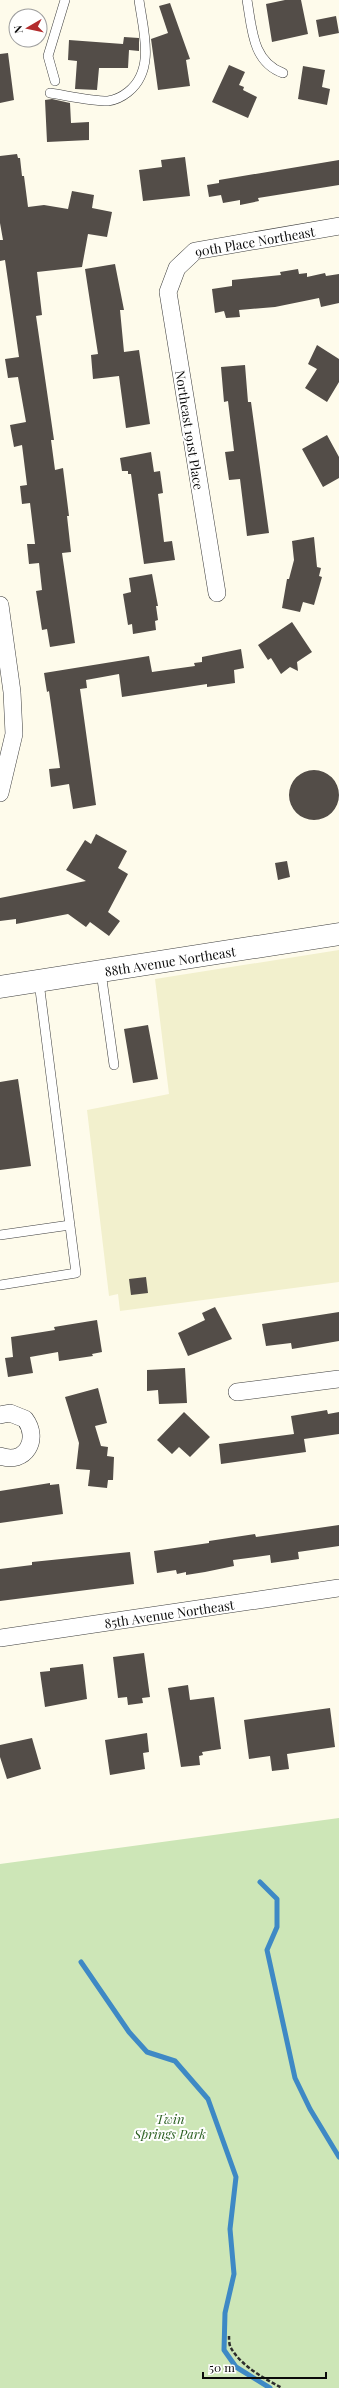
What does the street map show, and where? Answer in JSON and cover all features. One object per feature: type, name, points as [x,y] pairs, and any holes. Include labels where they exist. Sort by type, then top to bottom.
[{"type":"street","name":"90th Place Northeast","points":[[177,268],[196,251],[339,226]]},
{"type":"street","name":"Northeast 191st Place","points":[[177,268],[168,292],[170,309],[217,593]]},
{"type":"street","points":[[0,604],[12,692],[14,734],[0,793]]},
{"type":"street","name":"88th Avenue Northeast","points":[[0,987],[339,934]]},
{"type":"street","points":[[237,1392],[339,1379]]},
{"type":"street","points":[[0,1415],[10,1413],[25,1419],[29,1425],[32,1439],[25,1452],[19,1456],[12,1458],[0,1456]]},
{"type":"street","name":"85th Avenue Northeast","points":[[0,1638],[339,1588]]},
{"type":"lane","points":[[55,81],[48,56],[65,0]]},
{"type":"lane","points":[[50,93],[109,101],[122,96],[132,89],[142,75],[146,59],[139,0]]},
{"type":"lane","points":[[247,0],[255,45],[263,60],[275,70],[283,73]]},
{"type":"lane","points":[[101,972],[114,1066]]},
{"type":"lane","points":[[0,1285],[76,1273],[39,982]]},
{"type":"lane","points":[[0,1235],[70,1225]]},
{"type":"path","points":[[229,2336],[231,2348],[244,2362],[266,2380],[282,2388]]},
{"type":"shaded area","points":[[339,950],[339,1282],[120,1311],[118,1294],[109,1296],[87,1110],[169,1094],[155,979]]},
{"type":"green space","name":"Twin Springs Park","points":[[339,1818],[339,2388],[0,2388],[0,1864]]},
{"type":"building","points":[[285,0],[301,0],[308,34],[272,42],[266,4]]},
{"type":"building","points":[[170,3],[190,59],[186,60],[190,86],[158,90],[151,39],[168,33],[159,6]]},
{"type":"building","points":[[336,16],[339,33],[319,37],[316,20]]},
{"type":"building","points":[[124,37],[139,38],[139,51],[129,50],[128,68],[99,68],[97,90],[75,89],[77,61],[68,60],[69,40],[123,44]]},
{"type":"building","points":[[8,53],[14,100],[0,103],[0,54]]},
{"type":"building","points":[[229,65],[245,72],[239,85],[244,87],[243,90],[257,97],[248,118],[212,102]]},
{"type":"building","points":[[303,66],[325,70],[322,87],[330,89],[327,105],[298,99]]},
{"type":"building","points":[[52,99],[70,103],[71,123],[89,122],[89,140],[47,142],[45,100]]},
{"type":"building","points":[[17,154],[18,158],[20,158],[22,176],[24,176],[28,207],[44,205],[68,209],[72,191],[94,195],[92,208],[112,212],[107,237],[88,234],[82,267],[37,272],[42,315],[36,316],[54,440],[51,440],[55,470],[63,468],[69,516],[67,516],[71,552],[62,553],[75,643],[50,647],[47,629],[42,630],[36,591],[42,590],[39,563],[29,564],[27,544],[35,544],[30,503],[22,504],[20,486],[27,485],[22,445],[14,447],[10,425],[26,422],[18,377],[8,378],[5,359],[19,357],[5,260],[0,261],[0,240],[3,240],[0,223],[0,156]]},
{"type":"building","points":[[185,157],[190,196],[143,201],[139,170],[162,167],[161,160]]},
{"type":"building","points":[[339,160],[339,185],[258,198],[259,201],[240,205],[240,200],[223,203],[221,195],[209,197],[207,185],[219,183],[219,180]]},
{"type":"building","points":[[115,264],[124,310],[120,310],[124,352],[139,350],[150,424],[126,428],[119,376],[93,379],[91,355],[98,354],[85,269]]},
{"type":"building","points":[[298,269],[299,274],[307,273],[307,277],[325,273],[326,276],[339,274],[339,303],[321,307],[319,298],[275,307],[239,310],[240,317],[226,318],[224,311],[215,313],[212,289],[232,286],[232,280],[281,275],[280,272]]},
{"type":"building","points":[[317,345],[339,359],[339,382],[327,402],[305,388],[317,369],[308,364]]},
{"type":"building","points":[[245,365],[248,402],[251,402],[269,533],[247,536],[240,479],[229,480],[225,452],[234,451],[228,401],[224,402],[221,367]]},
{"type":"building","points":[[327,435],[339,457],[339,478],[323,487],[302,449]]},
{"type":"building","points":[[151,452],[154,472],[160,471],[163,493],[158,494],[164,542],[172,541],[175,560],[144,564],[131,474],[128,474],[128,471],[122,471],[120,458]]},
{"type":"building","points":[[314,537],[317,567],[321,568],[319,576],[322,577],[314,605],[303,602],[300,612],[282,608],[287,579],[289,579],[294,560],[292,541]]},
{"type":"building","points":[[152,574],[158,606],[156,606],[158,620],[155,621],[156,630],[133,634],[132,624],[128,625],[123,594],[131,592],[129,578]]},
{"type":"building","points":[[292,622],[312,652],[297,662],[298,671],[290,667],[281,674],[271,658],[268,660],[258,645]]},
{"type":"building","points":[[241,649],[244,668],[234,670],[235,683],[207,687],[207,684],[122,697],[119,674],[86,680],[87,688],[80,689],[96,805],[73,809],[69,784],[51,787],[49,769],[60,768],[49,691],[47,692],[44,673],[149,656],[152,672],[195,666],[194,663],[202,662],[202,657]]},
{"type":"building","points":[[309,770],[319,770],[332,777],[339,790],[339,800],[332,813],[319,820],[309,820],[300,816],[293,809],[289,800],[289,790],[293,781],[300,774]]},
{"type":"building","points":[[96,834],[127,851],[118,868],[128,874],[108,912],[120,921],[109,936],[90,922],[86,927],[68,914],[16,924],[16,919],[0,921],[0,898],[86,881],[66,870],[85,840],[91,844]]},
{"type":"building","points":[[287,861],[290,877],[278,880],[275,863]]},
{"type":"building","points":[[148,1025],[158,1079],[133,1083],[124,1029]]},
{"type":"building","points":[[18,1079],[31,1166],[0,1170],[0,1082]]},
{"type":"building","points":[[146,1277],[148,1293],[131,1295],[129,1279]]},
{"type":"building","points":[[215,1307],[232,1339],[188,1356],[178,1333],[205,1320],[202,1313]]},
{"type":"building","points":[[339,1312],[339,1341],[292,1349],[291,1343],[266,1346],[262,1324]]},
{"type":"building","points":[[97,1320],[102,1352],[92,1354],[93,1356],[59,1361],[58,1352],[30,1357],[33,1373],[8,1377],[5,1358],[13,1357],[11,1337],[55,1330],[54,1327]]},
{"type":"building","points":[[185,1368],[187,1403],[159,1404],[158,1390],[147,1391],[147,1370]]},
{"type":"building","points":[[98,1388],[107,1423],[95,1426],[101,1446],[108,1447],[107,1456],[114,1457],[113,1480],[108,1480],[107,1488],[88,1486],[90,1470],[76,1469],[79,1443],[65,1397]]},
{"type":"building","points":[[327,1410],[328,1414],[339,1412],[339,1434],[304,1439],[306,1452],[221,1464],[219,1444],[294,1434],[291,1416]]},
{"type":"building","points":[[184,1412],[210,1437],[190,1457],[179,1447],[172,1454],[157,1440]]},
{"type":"building","points":[[50,1483],[50,1485],[59,1484],[63,1514],[0,1523],[0,1491]]},
{"type":"building","points":[[339,1525],[339,1546],[298,1552],[299,1559],[271,1563],[270,1555],[233,1560],[234,1566],[205,1572],[186,1575],[186,1572],[177,1574],[176,1570],[157,1573],[154,1551],[209,1543],[209,1541],[255,1534],[256,1537]]},
{"type":"building","points":[[130,1552],[134,1584],[0,1601],[0,1569],[32,1565],[32,1562]]},
{"type":"building","points":[[144,1653],[150,1697],[142,1698],[143,1703],[128,1705],[127,1697],[118,1698],[113,1657]]},
{"type":"building","points":[[83,1664],[87,1699],[45,1707],[40,1672],[50,1671],[50,1668]]},
{"type":"building","points":[[188,1685],[190,1700],[214,1697],[221,1749],[202,1752],[203,1755],[199,1756],[200,1765],[181,1767],[168,1688]]},
{"type":"building","points":[[330,1708],[335,1747],[287,1754],[289,1769],[272,1771],[270,1756],[249,1759],[244,1720]]},
{"type":"building","points":[[147,1733],[149,1752],[143,1753],[145,1769],[110,1775],[105,1740]]},
{"type":"building","points":[[32,1738],[41,1769],[7,1779],[0,1757],[0,1745]]},
{"type":"waterway","points":[[260,1882],[277,1899],[277,1927],[267,1950],[295,2078],[310,2109],[339,2157]]},
{"type":"waterway","points":[[81,1962],[129,2032],[147,2052],[175,2061],[208,2099],[236,2177],[230,2229],[234,2274],[225,2313],[224,2350],[236,2367],[270,2388]]}]
